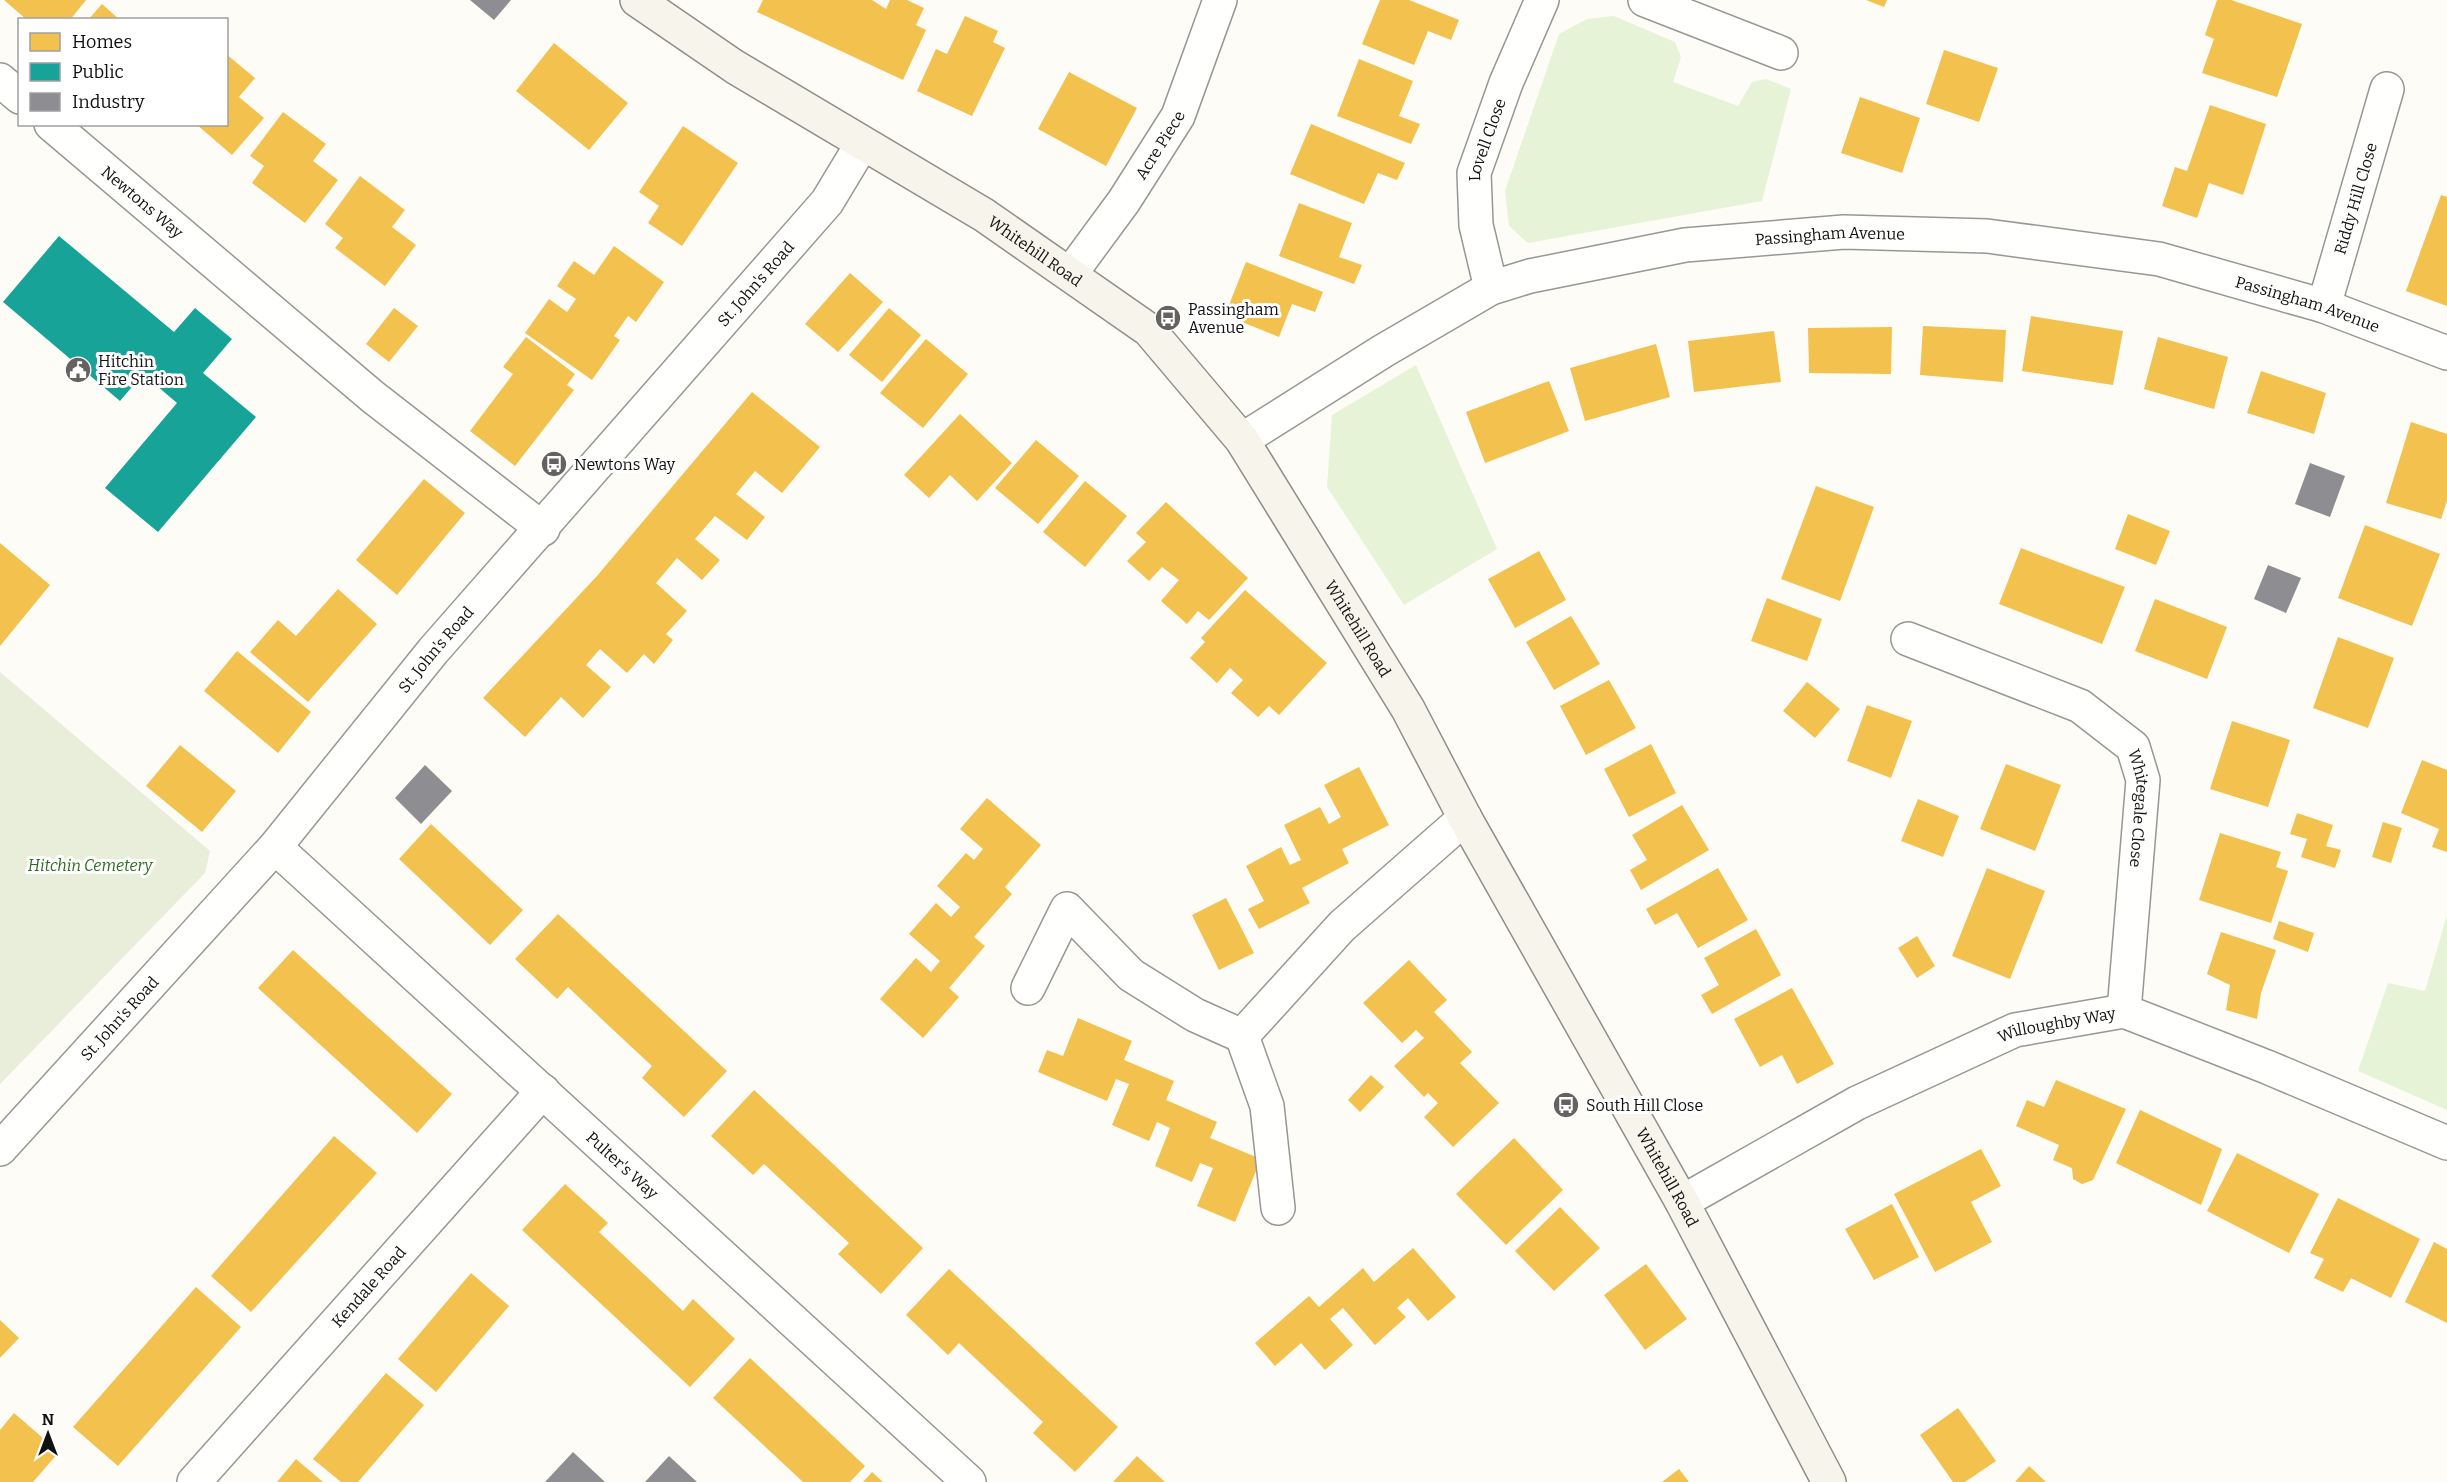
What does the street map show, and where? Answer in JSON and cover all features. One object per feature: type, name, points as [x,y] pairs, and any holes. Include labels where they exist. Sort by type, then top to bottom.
[{"type":"street","name":"Whitehill Road","points":[[637,0],[735,67],[984,215],[1071,273],[1149,330],[1242,440],[1408,709],[1465,818],[1682,1202],[1829,1482]]},
{"type":"street","name":"Acre Piece","points":[[1071,273],[1124,201],[1178,116],[1220,0]]},
{"type":"street","name":"Lovell Close","points":[[1491,288],[1476,225],[1474,172],[1506,83],[1542,0]]},
{"type":"street","points":[[1645,0],[1781,52]]},
{"type":"street","points":[[0,80],[18,95]]},
{"type":"street","name":"Riddy Hill Close","points":[[2324,306],[2387,89]]},
{"type":"street","name":"Newtons Way","points":[[53,126],[373,397],[543,529]]},
{"type":"street","name":"St. John's Road","points":[[0,1149],[275,848],[434,651],[827,202],[862,144]]},
{"type":"street","name":"Passingham Avenue","points":[[1242,440],[1383,351],[1491,288],[1530,276],[1685,245],[1844,232],[1987,236],[2159,259],[2324,306],[2447,353]]},
{"type":"street","name":"Whitegale Close","points":[[1908,639],[2080,706],[2133,747],[2143,780],[2124,1011]]},
{"type":"street","points":[[1242,1036],[1342,926],[1465,818]]},
{"type":"street","name":"Pulter's Way","points":[[275,848],[969,1482]]},
{"type":"street","points":[[1028,988],[1067,909],[1131,975],[1196,1015],[1242,1036],[1267,1106],[1278,1208]]},
{"type":"street","name":"Willoughby Way","points":[[1682,1202],[1857,1103],[2015,1030],[2124,1011],[2267,1067],[2447,1143]]},
{"type":"street","name":"Kendale Road","points":[[194,1482],[543,1091]]},
{"type":"green space","points":[[1614,16],[1675,42],[1681,57],[1673,82],[1738,106],[1752,82],[1766,79],[1791,89],[1762,201],[1528,243],[1509,226],[1505,191],[1559,34],[1587,19]]},
{"type":"green space","points":[[1416,365],[1497,549],[1404,605],[1327,487],[1332,415]]},
{"type":"green space","name":"Hitchin Cemetery","points":[[0,672],[210,851],[205,873],[0,1084]]},
{"type":"green space","points":[[2447,915],[2447,1110],[2358,1071],[2388,983],[2425,991]]},
{"type":"building: Homes","points":[[4,0],[86,0],[72,18],[25,18]]},
{"type":"building: Homes","points":[[763,0],[872,0],[886,9],[890,0],[907,0],[924,8],[916,25],[926,30],[903,80],[757,12]]},
{"type":"building: Homes","points":[[1380,0],[1409,0],[1459,20],[1451,40],[1428,31],[1414,65],[1362,44]]},
{"type":"building: Homes","points":[[1866,0],[1887,0],[1884,7]]},
{"type":"building: Homes","points":[[2217,0],[2231,0],[2302,24],[2277,97],[2202,73],[2214,39],[2205,35]]},
{"type":"building: Homes","points":[[102,4],[118,18],[90,18]]},
{"type":"building: Homes","points":[[965,16],[998,31],[993,42],[1005,48],[972,116],[917,91],[936,49],[947,54]]},
{"type":"building: Homes","points":[[554,43],[628,103],[589,150],[516,91]]},
{"type":"building: Homes","points":[[1944,50],[1998,68],[1979,122],[1926,104]]},
{"type":"building: Homes","points":[[228,56],[255,78],[239,97],[264,118],[232,155],[198,126],[228,126]]},
{"type":"building: Homes","points":[[1359,59],[1413,81],[1399,116],[1420,124],[1411,144],[1337,116]]},
{"type":"building: Homes","points":[[1069,72],[1137,108],[1106,166],[1038,129]]},
{"type":"building: Homes","points":[[1860,97],[1920,118],[1902,173],[1841,153]]},
{"type":"building: Homes","points":[[2210,105],[2266,124],[2243,195],[2209,183],[2197,218],[2162,206],[2175,167],[2187,171]]},
{"type":"building: Homes","points":[[283,112],[326,144],[313,161],[338,180],[305,223],[252,183],[264,166],[250,156]]},
{"type":"building: Homes","points":[[1311,124],[1405,163],[1397,180],[1378,173],[1364,204],[1290,174]]},
{"type":"building: Homes","points":[[683,126],[738,163],[682,246],[648,223],[659,206],[639,192]]},
{"type":"building: Homes","points":[[360,176],[405,210],[392,227],[416,245],[385,286],[335,248],[343,238],[325,224]]},
{"type":"building: Homes","points":[[2441,195],[2447,197],[2447,306],[2406,291]]},
{"type":"building: Homes","points":[[1299,203],[1352,223],[1339,257],[1362,265],[1354,284],[1279,256]]},
{"type":"building: Homes","points":[[614,246],[664,282],[636,322],[628,316],[614,336],[620,340],[592,380],[525,333],[549,299],[567,312],[576,299],[557,286],[574,261],[594,275]]},
{"type":"building: Homes","points":[[1246,262],[1323,292],[1315,312],[1292,304],[1279,337],[1225,315]]},
{"type":"building: Homes","points":[[850,273],[883,302],[838,352],[805,324]]},
{"type":"building: Homes","points":[[394,308],[418,326],[389,362],[366,344]]},
{"type":"building: Homes","points":[[889,308],[921,335],[882,382],[849,355]]},
{"type":"building: Homes","points":[[2031,316],[2123,331],[2113,385],[2022,371]]},
{"type":"building: Homes","points":[[1923,326],[2006,330],[2003,382],[1920,375]]},
{"type":"building: Homes","points":[[1892,327],[1891,374],[1809,373],[1808,328]]},
{"type":"building: Homes","points":[[1774,331],[1781,382],[1694,392],[1688,341]]},
{"type":"building: Homes","points":[[526,337],[575,374],[567,385],[574,390],[515,466],[470,431],[513,374],[503,367]]},
{"type":"building: Homes","points":[[2158,337],[2228,357],[2214,409],[2144,389]]},
{"type":"building: Homes","points":[[926,339],[968,374],[923,428],[880,393]]},
{"type":"building: Homes","points":[[1656,344],[1670,397],[1585,421],[1570,368]]},
{"type":"building: Homes","points":[[2261,371],[2326,393],[2314,434],[2247,413]]},
{"type":"building: Homes","points":[[1549,381],[1569,431],[1485,463],[1466,412]]},
{"type":"building: Homes","points":[[752,392],[820,447],[782,493],[755,471],[736,494],[765,517],[747,540],[715,516],[695,539],[720,560],[702,580],[677,558],[656,583],[687,611],[666,634],[673,640],[654,664],[644,654],[627,673],[600,649],[586,665],[611,687],[583,718],[561,697],[525,737],[483,698],[597,576]]},
{"type":"building: Homes","points":[[960,414],[1012,463],[977,501],[950,475],[929,498],[904,475]]},
{"type":"building: Homes","points":[[2411,422],[2447,434],[2447,501],[2441,519],[2386,503]]},
{"type":"building: Homes","points":[[1036,440],[1079,476],[1038,524],[995,488]]},
{"type":"building: Homes","points":[[424,479],[465,513],[397,595],[356,560]]},
{"type":"building: Homes","points":[[1085,481],[1127,516],[1085,567],[1043,532]]},
{"type":"building: Homes","points":[[1816,486],[1874,507],[1840,601],[1781,579]]},
{"type":"building: Homes","points":[[1166,502],[1248,578],[1209,620],[1198,611],[1187,624],[1161,601],[1179,580],[1162,567],[1149,581],[1127,561],[1146,542],[1136,533]]},
{"type":"building: Homes","points":[[2128,514],[2170,531],[2156,565],[2115,549]]},
{"type":"building: Homes","points":[[2365,525],[2440,554],[2412,626],[2338,598]]},
{"type":"building: Homes","points":[[0,543],[50,585],[0,646]]},
{"type":"building: Homes","points":[[2021,548],[2125,587],[2102,644],[1999,604]]},
{"type":"building: Homes","points":[[1539,551],[1566,600],[1515,628],[1488,579]]},
{"type":"building: Homes","points":[[338,589],[377,624],[308,702],[250,652],[278,620],[296,636]]},
{"type":"building: Homes","points":[[1245,590],[1327,663],[1279,715],[1269,706],[1258,717],[1231,693],[1243,680],[1230,668],[1217,683],[1190,658],[1205,642],[1201,638]]},
{"type":"building: Homes","points":[[1767,598],[1822,619],[1807,661],[1751,641]]},
{"type":"building: Homes","points":[[2155,599],[2227,627],[2207,679],[2135,651]]},
{"type":"building: Homes","points":[[1571,616],[1600,664],[1554,690],[1526,642]]},
{"type":"building: Homes","points":[[2338,637],[2394,658],[2368,728],[2313,708]]},
{"type":"building: Homes","points":[[237,651],[311,712],[278,753],[204,691]]},
{"type":"building: Homes","points":[[1609,680],[1636,728],[1586,755],[1560,706]]},
{"type":"building: Homes","points":[[1807,682],[1840,709],[1815,738],[1783,711]]},
{"type":"building: Homes","points":[[1867,705],[1912,721],[1891,778],[1847,761]]},
{"type":"building: Homes","points":[[2232,721],[2290,740],[2268,807],[2210,789]]},
{"type":"building: Homes","points":[[1651,744],[1676,793],[1629,817],[1604,769]]},
{"type":"building: Homes","points":[[180,745],[236,791],[202,832],[146,786]]},
{"type":"building: Homes","points":[[2422,760],[2447,770],[2447,852],[2432,847],[2439,829],[2401,813]]},
{"type":"building: Homes","points":[[2006,764],[2061,785],[2035,851],[1980,829]]},
{"type":"building: Homes","points":[[1359,767],[1389,825],[1342,849],[1349,863],[1302,888],[1310,903],[1259,929],[1248,909],[1264,901],[1246,866],[1281,847],[1290,865],[1301,860],[1284,825],[1320,807],[1329,824],[1341,817],[1324,785]]},
{"type":"building: Homes","points":[[987,798],[1041,845],[1005,887],[1012,894],[974,937],[985,946],[949,988],[959,997],[923,1038],[880,999],[916,958],[931,972],[940,961],[909,934],[936,903],[951,917],[960,907],[937,886],[966,853],[974,860],[983,849],[960,829]]},
{"type":"building: Homes","points":[[1918,799],[1959,816],[1943,857],[1901,841]]},
{"type":"building: Homes","points":[[1682,805],[1709,850],[1641,890],[1630,870],[1647,860],[1632,835]]},
{"type":"building: Homes","points":[[2297,813],[2333,825],[2326,846],[2341,850],[2335,868],[2301,857],[2307,839],[2290,834]]},
{"type":"building: Homes","points":[[2383,822],[2402,828],[2391,863],[2372,857]]},
{"type":"building: Homes","points":[[431,824],[523,910],[490,945],[399,859]]},
{"type":"building: Homes","points":[[2220,833],[2281,852],[2276,867],[2288,871],[2271,923],[2199,900]]},
{"type":"building: Homes","points":[[1718,868],[1748,920],[1698,948],[1677,913],[1655,925],[1646,909]]},
{"type":"building: Homes","points":[[1987,868],[2045,891],[2010,979],[1952,956]]},
{"type":"building: Homes","points":[[1226,898],[1254,953],[1219,970],[1192,915]]},
{"type":"building: Homes","points":[[558,914],[727,1071],[684,1117],[642,1078],[652,1066],[568,987],[557,999],[515,959]]},
{"type":"building: Homes","points":[[2279,921],[2314,933],[2308,952],[2273,939]]},
{"type":"building: Homes","points":[[1756,929],[1781,975],[1712,1014],[1701,995],[1719,985],[1704,958]]},
{"type":"building: Homes","points":[[2221,932],[2276,950],[2261,993],[2257,1019],[2226,1010],[2230,985],[2207,974]]},
{"type":"building: Homes","points":[[1917,936],[1935,966],[1917,978],[1898,948]]},
{"type":"building: Homes","points":[[293,950],[452,1094],[417,1133],[258,988]]},
{"type":"building: Homes","points":[[1409,960],[1447,1000],[1434,1012],[1472,1052],[1460,1063],[1499,1103],[1453,1147],[1424,1117],[1438,1103],[1428,1093],[1424,1097],[1394,1066],[1424,1038],[1416,1030],[1402,1043],[1363,1003]]},
{"type":"building: Homes","points":[[1792,988],[1834,1064],[1797,1084],[1782,1055],[1760,1067],[1734,1019]]},
{"type":"building: Homes","points":[[1078,1018],[1132,1041],[1124,1060],[1174,1081],[1166,1100],[1217,1122],[1210,1138],[1261,1159],[1235,1222],[1197,1206],[1213,1168],[1200,1163],[1192,1182],[1155,1166],[1170,1128],[1157,1122],[1149,1141],[1112,1125],[1129,1084],[1116,1079],[1107,1101],[1038,1072],[1047,1050],[1063,1056]]},
{"type":"building: Homes","points":[[1371,1075],[1384,1087],[1360,1112],[1348,1100]]},
{"type":"building: Homes","points":[[2056,1080],[2126,1109],[2093,1180],[2082,1184],[2073,1179],[2072,1168],[2053,1160],[2059,1145],[2016,1126],[2027,1100],[2044,1107]]},
{"type":"building: Homes","points":[[754,1090],[923,1248],[881,1294],[838,1254],[849,1243],[764,1164],[753,1175],[711,1136]]},
{"type":"building: Homes","points":[[2140,1110],[2222,1149],[2201,1205],[2116,1163]]},
{"type":"building: Homes","points":[[334,1136],[377,1173],[251,1312],[211,1276]]},
{"type":"building: Homes","points":[[1514,1138],[1563,1190],[1506,1245],[1456,1194]]},
{"type":"building: Homes","points":[[1981,1149],[2001,1186],[1971,1202],[1992,1242],[1935,1272],[1894,1194]]},
{"type":"building: Homes","points":[[2237,1153],[2319,1194],[2289,1253],[2207,1211]]},
{"type":"building: Homes","points":[[565,1184],[608,1223],[599,1232],[683,1311],[693,1299],[735,1339],[690,1387],[522,1230]]},
{"type":"building: Homes","points":[[2338,1198],[2420,1239],[2391,1298],[2351,1278],[2343,1292],[2314,1278],[2324,1259],[2310,1253]]},
{"type":"building: Homes","points":[[1892,1204],[1919,1257],[1874,1280],[1845,1229]]},
{"type":"building: Homes","points":[[1560,1207],[1600,1248],[1554,1291],[1515,1251]]},
{"type":"building: Homes","points":[[2434,1242],[2447,1249],[2447,1323],[2405,1302]]},
{"type":"building: Homes","points":[[1413,1248],[1456,1297],[1428,1321],[1408,1298],[1397,1308],[1406,1317],[1375,1345],[1343,1308],[1330,1319],[1353,1345],[1325,1370],[1301,1343],[1275,1366],[1255,1343],[1309,1296],[1319,1307],[1363,1268],[1374,1282]]},
{"type":"building: Homes","points":[[1646,1264],[1687,1319],[1645,1350],[1604,1295]]},
{"type":"building: Homes","points":[[949,1269],[1118,1427],[1075,1472],[1033,1433],[1043,1422],[959,1343],[948,1355],[906,1315]]},
{"type":"building: Homes","points":[[471,1273],[509,1306],[436,1392],[398,1359]]},
{"type":"building: Homes","points":[[196,1287],[241,1327],[118,1466],[73,1427]]},
{"type":"building: Homes","points":[[0,1320],[19,1338],[0,1358]]},
{"type":"building: Homes","points":[[750,1358],[865,1466],[850,1482],[803,1482],[713,1398]]},
{"type":"building: Homes","points":[[386,1373],[424,1405],[358,1482],[341,1482],[313,1459]]},
{"type":"building: Homes","points":[[1958,1408],[1996,1461],[1965,1482],[1953,1482],[1920,1435]]},
{"type":"building: Homes","points":[[14,1413],[59,1452],[33,1482],[0,1482],[0,1430]]},
{"type":"building: Homes","points":[[1137,1456],[1165,1482],[1113,1482]]},
{"type":"building: Homes","points":[[296,1459],[323,1482],[277,1482]]},
{"type":"building: Homes","points":[[2029,1466],[2046,1482],[2015,1482]]},
{"type":"building: Homes","points":[[1679,1469],[1689,1482],[1662,1482]]},
{"type":"building: Homes","points":[[872,1472],[883,1482],[863,1482]]},
{"type":"building: Public","points":[[59,236],[174,332],[195,308],[232,339],[203,373],[256,417],[158,532],[105,488],[177,403],[143,374],[120,401],[3,302]]},
{"type":"building: Industry","points":[[470,0],[511,0],[494,20]]},
{"type":"building: Industry","points":[[2310,463],[2345,476],[2330,517],[2295,504]]},
{"type":"building: Industry","points":[[2268,565],[2301,578],[2286,613],[2254,599]]},
{"type":"building: Industry","points":[[425,765],[452,791],[421,824],[395,798]]},
{"type":"building: Industry","points":[[573,1452],[605,1482],[545,1482]]},
{"type":"building: Industry","points":[[669,1456],[697,1482],[645,1482]]},
{"type":"place","name":"Passingham Avenue","points":[[1168,318]]},
{"type":"place","name":"Hitchin Fire Station","points":[[78,370]]},
{"type":"place","name":"Newtons Way","points":[[554,464]]},
{"type":"place","name":"South Hill Close","points":[[1566,1105]]}]
